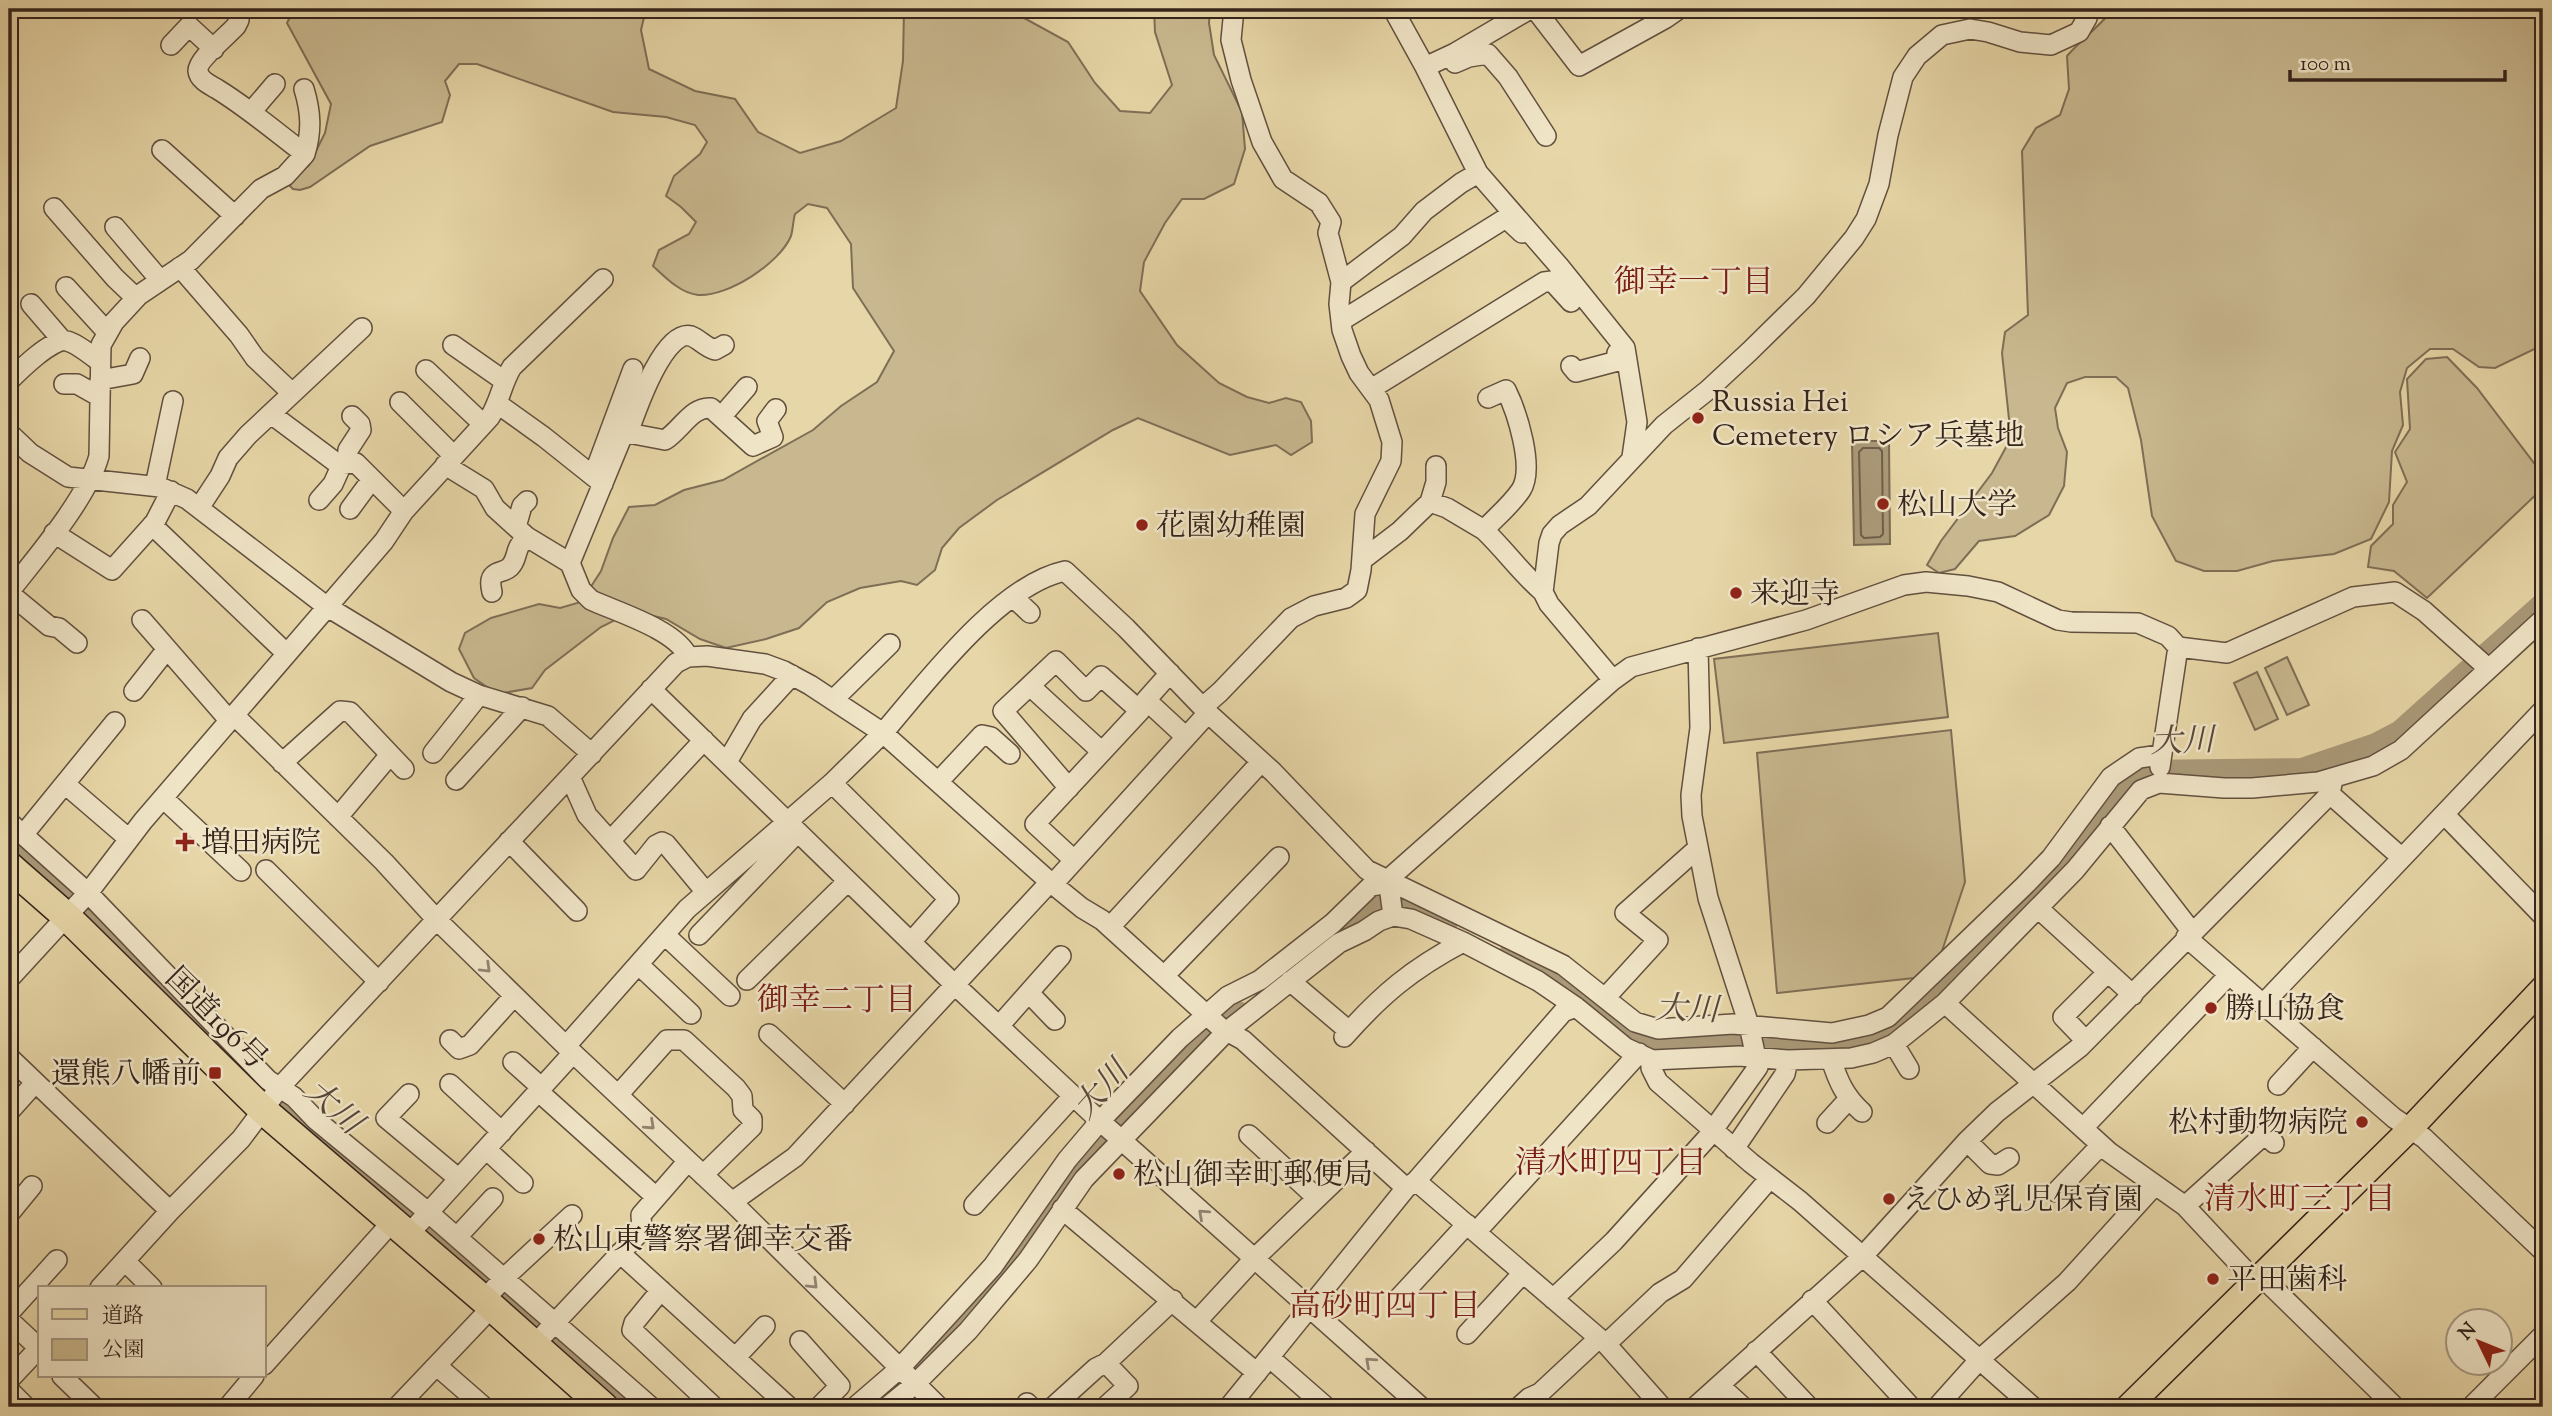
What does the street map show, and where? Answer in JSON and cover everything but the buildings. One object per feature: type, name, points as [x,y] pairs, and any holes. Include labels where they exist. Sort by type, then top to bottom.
[{"type":"highway","name":"国道196号","points":[[9,866],[78,903],[272,1098],[413,1223],[545,1333],[604,1407]]},
{"type":"main road","points":[[2128,1407],[2410,1129],[2543,988]]},
{"type":"street","points":[[236,9],[239,20],[236,26],[198,68],[199,75],[305,155]]},
{"type":"street","points":[[732,1202],[795,1157],[1074,860],[1186,737],[1220,692],[1291,618],[1314,606],[1346,598],[1357,590],[1365,514],[1391,461],[1392,442],[1379,400],[1351,356],[1340,321],[1341,282],[1328,233],[1331,222],[1319,203],[1283,179],[1262,142],[1231,40],[1234,9]]},
{"type":"street","points":[[1393,9],[1478,173],[1559,266],[1625,348],[1637,422],[1632,457]]},
{"type":"street","points":[[1426,70],[1532,9],[1579,66],[1666,18],[1676,11],[1674,9]]},
{"type":"street","points":[[1544,592],[1552,534],[1560,525],[1588,506],[1664,425],[1708,390],[1797,305],[1854,239],[1866,219],[1879,184],[1903,77],[1917,56],[1942,35],[1970,29],[2020,42],[2051,45],[2079,32],[2087,18],[2088,9]]},
{"type":"street","points":[[198,68],[168,43],[189,26],[214,49]]},
{"type":"street","points":[[1426,70],[1488,54],[1508,77],[1546,136]]},
{"type":"street","points":[[251,112],[275,84]]},
{"type":"street","points":[[77,643],[59,628],[49,626],[9,593],[90,481],[99,456],[101,345],[121,312],[136,298],[191,260],[261,189],[285,176],[305,155],[310,137],[310,109],[303,89]]},
{"type":"street","points":[[162,150],[235,216]]},
{"type":"street","points":[[1341,282],[1402,236],[1424,211],[1478,173]]},
{"type":"street","points":[[54,208],[136,298]]},
{"type":"street","points":[[1340,321],[1506,218],[1541,253],[1559,266]]},
{"type":"street","points":[[115,227],[160,280]]},
{"type":"street","points":[[180,267],[239,335],[255,358],[292,393]]},
{"type":"street","points":[[9,979],[78,903],[163,798],[384,541],[404,511],[482,424],[498,404],[503,380],[512,367],[603,279]]},
{"type":"street","points":[[1371,389],[1544,282],[1552,281],[1560,287],[1596,332],[1626,359]]},
{"type":"street","points":[[66,287],[107,332]]},
{"type":"street","points":[[31,304],[62,340]]},
{"type":"street","points":[[199,508],[228,458],[362,328]]},
{"type":"street","points":[[598,480],[622,437],[628,433],[656,367],[674,342],[691,336],[715,349],[724,345]]},
{"type":"street","points":[[9,381],[36,356],[62,340],[69,341],[100,379]]},
{"type":"street","points":[[453,345],[503,380]]},
{"type":"street","points":[[64,384],[132,374],[140,358]]},
{"type":"street","points":[[1571,366],[1576,372],[1626,359]]},
{"type":"street","points":[[570,563],[633,369]]},
{"type":"street","points":[[426,370],[482,424]]},
{"type":"street","points":[[721,417],[747,387]]},
{"type":"street","points":[[1484,530],[1522,488],[1526,473],[1524,448],[1513,405],[1506,390],[1488,398]]},
{"type":"street","points":[[54,533],[112,570],[152,525],[164,506],[163,489],[173,401]]},
{"type":"street","points":[[400,402],[449,460],[484,489],[495,508],[521,532],[570,563],[581,590],[591,600],[671,637],[685,649],[688,657]]},
{"type":"street","points":[[498,404],[598,480]]},
{"type":"street","points":[[628,433],[665,440],[675,434],[696,410],[703,407],[711,408],[752,446],[773,437],[767,421],[776,409]]},
{"type":"street","points":[[271,414],[334,461],[356,463],[404,511]]},
{"type":"street","points":[[319,500],[333,484],[345,463],[348,450],[361,430],[360,424],[352,416]]},
{"type":"street","points":[[9,433],[30,453],[68,477],[163,489],[199,508],[326,606],[431,672],[480,695],[548,716],[592,754]]},
{"type":"street","points":[[1362,559],[1400,531],[1430,502],[1436,482],[1436,467]]},
{"type":"street","points":[[350,509],[372,479]]},
{"type":"street","points":[[492,592],[491,579],[494,575],[507,570],[513,564],[521,532],[522,506],[527,500]]},
{"type":"street","points":[[1430,502],[1447,508],[1484,530],[1503,547],[1523,575],[1544,592],[1549,604],[1613,680]]},
{"type":"street","points":[[152,525],[286,653]]},
{"type":"street","points":[[699,935],[832,783],[883,733],[957,646],[1013,597],[1040,579],[1065,571],[1261,762],[1367,870],[1391,901],[1563,965],[1635,1022],[1658,1029],[1726,1024],[1787,1060],[1873,1054],[1894,1044],[1945,1003],[2075,870],[2160,769],[2178,647]]},
{"type":"street","points":[[887,1407],[906,1377],[993,1266],[1048,1185],[1109,1129],[1215,1023],[1290,981],[1339,943],[1379,920],[1391,901],[1393,875],[1613,680],[1642,663],[1806,620],[1904,584],[1926,582],[1998,592],[2058,620],[2138,623],[2168,636],[2178,647],[2227,653],[2353,597],[2395,592],[2424,611],[2483,663]]},
{"type":"street","points":[[1013,597],[1030,613]]},
{"type":"street","points":[[142,620],[232,718],[338,817],[514,996],[732,1202],[939,1407]]},
{"type":"street","points":[[1695,1407],[1863,1256],[1967,1141],[1997,1112],[2036,1084],[2086,1041],[2331,787],[2401,750],[2483,663],[2539,629]]},
{"type":"street","points":[[833,700],[890,644]]},
{"type":"street","points":[[1553,1299],[1614,1241],[1713,1130],[1758,1067],[1753,1040],[1718,935],[1698,848],[1691,795],[1700,727],[1698,648]]},
{"type":"street","points":[[134,691],[167,649]]},
{"type":"street","points":[[102,1286],[241,1139],[272,1098],[651,689],[676,663],[688,657],[707,656],[765,664],[792,675],[883,733],[1051,883],[1110,927],[1215,1023],[1242,1040],[1366,1151],[1471,1228],[1603,1341],[1662,1407]]},
{"type":"street","points":[[1069,788],[1003,711],[1056,661],[1086,691],[1101,676],[1186,737]]},
{"type":"street","points":[[1074,860],[1035,824],[1170,673]]},
{"type":"street","points":[[726,762],[752,719],[792,675]]},
{"type":"street","points":[[1030,686],[1102,752]]},
{"type":"street","points":[[651,689],[1073,1096],[1308,1309],[1421,1407]]},
{"type":"street","points":[[433,754],[480,695]]},
{"type":"street","points":[[456,780],[522,706]]},
{"type":"street","points":[[2263,1004],[2543,710]]},
{"type":"street","points":[[282,763],[340,711],[350,712],[397,763],[338,817]]},
{"type":"street","points":[[78,903],[16,829],[65,784],[115,722]]},
{"type":"street","points":[[938,782],[982,736],[991,737],[1004,749],[1016,726]]},
{"type":"street","points":[[610,841],[704,740]]},
{"type":"street","points":[[855,1407],[906,1377],[968,1331],[1028,1260],[1084,1178],[1109,1129],[1215,1023],[1228,996],[1260,980],[1333,923],[1371,886],[1411,919],[1463,942],[1538,981],[1576,1007],[1626,1048],[1645,1057],[1793,1031],[1832,1033],[1869,1025],[1888,1017],[2051,858],[2110,777],[2139,758],[2160,769],[2224,788],[2331,787],[2402,858]]},
{"type":"street","points":[[1110,927],[1261,762]]},
{"type":"street","points":[[570,777],[587,815],[636,870],[656,845],[662,842],[705,891]]},
{"type":"street","points":[[832,783],[949,899],[911,942]]},
{"type":"street","points":[[65,784],[129,839]]},
{"type":"street","points":[[553,795],[582,803]]},
{"type":"street","points":[[163,798],[241,871]]},
{"type":"street","points":[[2444,814],[2543,916]]},
{"type":"street","points":[[2110,826],[2189,934],[2230,975],[2394,1118],[2424,1138],[2543,1251]]},
{"type":"street","points":[[266,1363],[459,1179],[540,1090],[639,965],[705,891],[793,827]]},
{"type":"street","points":[[509,841],[567,909]]},
{"type":"street","points":[[1605,998],[1658,940],[1625,913],[1698,848]]},
{"type":"street","points":[[1164,976],[1279,858]]},
{"type":"street","points":[[266,870],[379,982]]},
{"type":"street","points":[[747,980],[848,881]]},
{"type":"street","points":[[2038,908],[2133,995]]},
{"type":"street","points":[[665,934],[730,996]]},
{"type":"street","points":[[1290,981],[1346,1034],[1389,989],[1411,972],[1463,942]]},
{"type":"street","points":[[999,1026],[1062,957]]},
{"type":"street","points":[[639,965],[691,1014]]},
{"type":"street","points":[[2086,1041],[2063,1017],[2108,972]]},
{"type":"street","points":[[2083,1128],[2230,975]]},
{"type":"street","points":[[1029,993],[1055,1020]]},
{"type":"street","points":[[450,1040],[459,1048],[470,1045],[514,996]]},
{"type":"street","points":[[1945,1003],[2101,1145],[2185,1206],[2258,1279],[2395,1407]]},
{"type":"street","points":[[1229,1407],[1411,1184],[1563,1012],[1576,1007]]},
{"type":"street","points":[[769,1034],[786,1058],[845,1104]]},
{"type":"street","points":[[618,1095],[667,1040],[684,1040],[736,1088],[742,1096],[743,1110],[752,1119],[752,1127],[703,1175]]},
{"type":"street","points":[[1894,1044],[1909,1069]]},
{"type":"street","points":[[2278,1086],[2313,1047]]},
{"type":"street","points":[[9,1057],[170,1211]]},
{"type":"street","points":[[1645,1057],[1658,1082],[1863,1256],[2033,1407]]},
{"type":"street","points":[[1398,1299],[1645,1057]]},
{"type":"street","points":[[1827,1123],[1855,1106],[1839,1084],[1831,1059]]},
{"type":"street","points":[[1734,1149],[1785,1074],[1787,1060]]},
{"type":"street","points":[[513,1062],[656,1197]]},
{"type":"street","points":[[9,1112],[36,1083]]},
{"type":"street","points":[[450,1084],[502,1132]]},
{"type":"street","points":[[409,1094],[386,1118],[459,1179]]},
{"type":"street","points":[[984,1201],[1073,1096]]},
{"type":"street","points":[[272,1098],[294,1097],[345,1145],[413,1223],[457,1237],[494,1292]]},
{"type":"street","points":[[2185,1206],[2265,1134],[2274,1143]]},
{"type":"street","points":[[1249,1135],[1317,1198]]},
{"type":"street","points":[[1967,1141],[1990,1164],[1998,1165],[2009,1158]]},
{"type":"street","points":[[2056,1192],[2101,1145]]},
{"type":"street","points":[[486,1149],[523,1184]]},
{"type":"street","points":[[1197,1321],[1254,1259],[1366,1151]]},
{"type":"street","points":[[651,1407],[545,1333],[642,1230],[641,1215],[688,1161]]},
{"type":"street","points":[[1519,1407],[1540,1393],[1660,1293],[1683,1279],[1770,1178]]},
{"type":"street","points":[[9,1214],[32,1186]]},
{"type":"street","points":[[1937,1407],[1980,1359],[2067,1282],[2154,1186]]},
{"type":"street","points":[[457,1237],[493,1198]]},
{"type":"street","points":[[1062,1209],[1197,1321],[1326,1407]]},
{"type":"street","points":[[397,1407],[437,1366],[494,1292],[572,1215]]},
{"type":"street","points":[[620,1253],[789,1407]]},
{"type":"street","points":[[9,1313],[57,1260]]},
{"type":"street","points":[[125,1261],[150,1286]]},
{"type":"street","points":[[1467,1334],[1523,1273]]},
{"type":"street","points":[[661,1290],[634,1323],[632,1330],[714,1407]]},
{"type":"street","points":[[1053,1407],[1096,1368],[1106,1363],[1173,1300]]},
{"type":"street","points":[[1812,1300],[1910,1407]]},
{"type":"street","points":[[9,1320],[38,1349]]},
{"type":"street","points":[[735,1358],[765,1326]]},
{"type":"street","points":[[2471,1407],[2543,1335]]},
{"type":"street","points":[[800,1341],[839,1386],[819,1407]]},
{"type":"street","points":[[9,1380],[38,1351]]},
{"type":"street","points":[[1756,1351],[1809,1407]]},
{"type":"street","points":[[1105,1407],[1128,1386],[1106,1363]]},
{"type":"street","points":[[437,1366],[484,1407]]},
{"type":"street","points":[[64,1378],[94,1407]]},
{"type":"street","points":[[228,1407],[246,1379]]},
{"type":"street","points":[[1720,1386],[1742,1407]]},
{"type":"street","points":[[9,1390],[26,1407]]},
{"type":"green space","points":[[294,9],[646,9],[641,30],[649,69],[695,91],[735,99],[758,132],[800,153],[841,141],[896,108],[903,61],[904,9],[1021,9],[1024,18],[1068,42],[1095,83],[1120,111],[1150,113],[1172,85],[1155,32],[1154,9],[1210,9],[1209,23],[1214,55],[1242,112],[1245,149],[1234,184],[1204,199],[1182,199],[1165,223],[1144,262],[1140,291],[1177,345],[1219,383],[1247,397],[1269,403],[1286,398],[1301,402],[1311,421],[1312,442],[1291,455],[1276,445],[1230,455],[1138,418],[1113,430],[997,500],[959,528],[942,548],[935,570],[917,585],[901,581],[860,588],[827,602],[799,628],[726,648],[700,639],[666,619],[633,611],[601,627],[545,670],[532,688],[497,694],[474,678],[459,649],[465,633],[491,618],[539,604],[560,608],[581,602],[601,571],[613,538],[629,507],[655,505],[684,490],[723,480],[813,430],[841,406],[877,382],[894,351],[853,288],[851,244],[827,208],[808,204],[795,214],[791,236],[785,246],[752,276],[724,290],[710,294],[691,294],[673,284],[653,266],[659,250],[689,234],[696,222],[666,196],[674,176],[700,154],[707,142],[695,125],[666,117],[613,112],[477,64],[459,64],[445,81],[450,95],[442,122],[370,146],[310,187],[293,189],[289,185],[293,178],[309,165],[325,133],[331,104],[287,23]]},
{"type":"green space","points":[[2109,9],[2543,9],[2543,345],[2495,368],[2479,367],[2453,349],[2430,349],[2407,368],[2400,392],[2403,425],[2392,451],[2389,502],[2371,539],[2334,554],[2273,561],[2237,571],[2204,571],[2176,561],[2152,516],[2141,440],[2128,388],[2116,377],[2085,377],[2067,383],[2055,408],[2058,428],[2067,452],[2064,486],[2049,515],[2015,536],[1979,541],[1955,569],[1939,573],[1927,565],[1941,541],[1992,473],[2011,438],[2002,353],[2005,332],[2028,315],[2022,151],[2036,128],[2060,115],[2069,89],[2067,56],[2109,14]]},
{"type":"green space","points":[[2447,357],[2477,388],[2543,475],[2543,488],[2427,598],[2394,571],[2368,567],[2371,546],[2393,524],[2393,505],[2407,482],[2395,452],[2410,429],[2407,379],[2426,359]]},
{"type":"green space","points":[[1938,633],[1948,717],[1724,743],[1714,659]]},
{"type":"green space","points":[[2287,657],[2309,705],[2287,715],[2265,668]]},
{"type":"green space","points":[[2257,672],[2278,719],[2255,730],[2234,683]]},
{"type":"green space","points":[[1951,730],[1965,882],[1941,954],[1914,978],[1777,993],[1757,753]]},
{"type":"water","points":[[1852,441],[1889,441],[1890,544],[1854,545]]},
{"type":"waterway","name":"大川","points":[[1510,957],[1576,992],[1631,1038],[1659,1043],[1702,1040],[1783,1045],[1850,1042],[1898,1024],[1940,986],[2071,853],[2122,784],[2138,773],[2302,771],[2376,746],[2401,733],[2543,606]]},
{"type":"waterway","name":"大川","points":[[9,838],[60,883],[262,1087],[631,1407]]},
{"type":"waterway","name":"大川","points":[[1318,951],[1358,917],[1381,906],[1405,906],[1444,925]]},
{"type":"waterway","name":"大川","points":[[887,1390],[914,1368],[1002,1272],[1087,1154],[1165,1067],[1238,1014]]},
{"type":"place","name":"Russia Hei Cemetery ロシア兵墓地","points":[[1698,418]]},
{"type":"place","name":"松山大学","points":[[1883,504]]},
{"type":"place","name":"花園幼稚園","points":[[1142,525]]},
{"type":"place","name":"来迎寺","points":[[1736,593]]},
{"type":"place","name":"増田病院","points":[[185,842]]},
{"type":"place","name":"勝山協食","points":[[2211,1008]]},
{"type":"place","name":"還熊八幡前","points":[[215,1073]]},
{"type":"place","name":"松村動物病院","points":[[2362,1122]]},
{"type":"place","name":"松山御幸町郵便局","points":[[1119,1174]]},
{"type":"place","name":"えひめ乳児保育園","points":[[1889,1199]]},
{"type":"place","name":"松山東警察署御幸交番","points":[[539,1239]]},
{"type":"place","name":"平田歯科","points":[[2213,1279]]},
{"type":"district","name":"御幸一丁目","points":[[1694,281]]},
{"type":"district","name":"御幸二丁目","points":[[837,999]]},
{"type":"district","name":"清水町四丁目","points":[[1611,1162]]},
{"type":"district","name":"清水町三丁目","points":[[2300,1198]]},
{"type":"district","name":"高砂町四丁目","points":[[1385,1305]]}]
